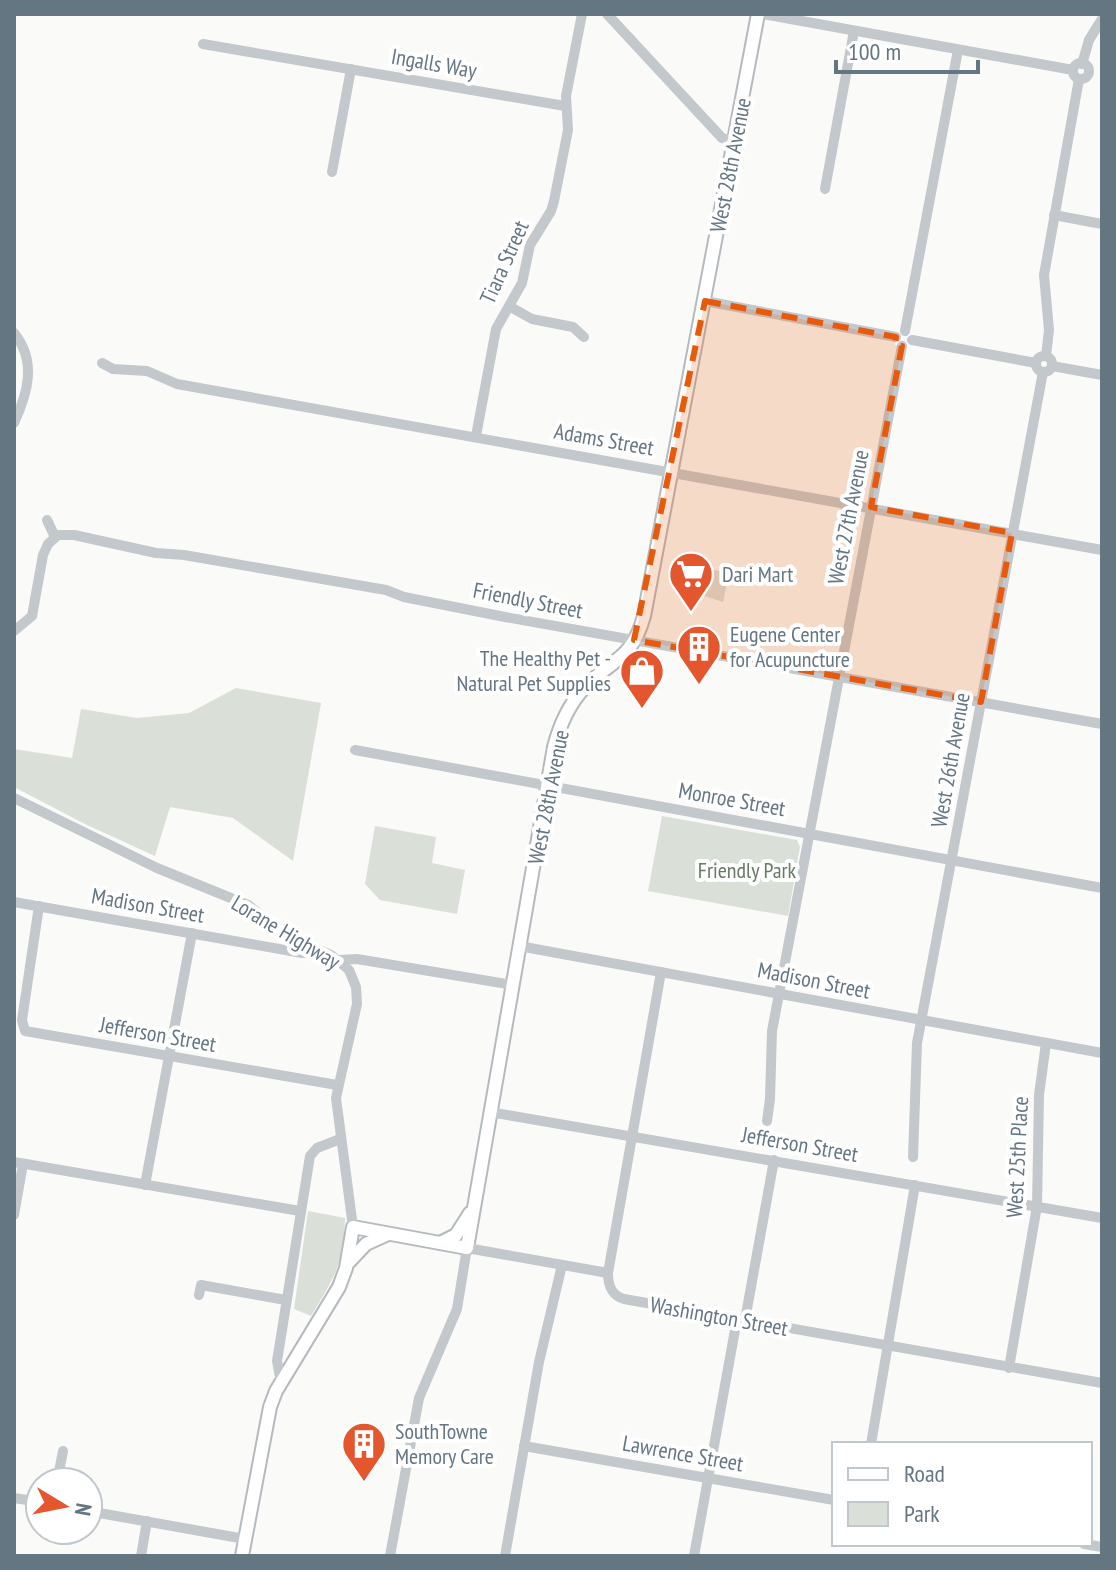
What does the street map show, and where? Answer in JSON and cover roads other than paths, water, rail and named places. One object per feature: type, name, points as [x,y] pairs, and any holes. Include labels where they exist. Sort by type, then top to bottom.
[{"type":"main road","name":"West 28th Avenue","points":[[467,1248],[556,737],[569,709],[594,678],[621,659],[634,640],[646,608],[761,14]]},
{"type":"main road","points":[[440,1243],[459,1231],[475,1203]]},
{"type":"main road","points":[[353,1227],[467,1248]]},
{"type":"main road","name":"Lorane Highway","points":[[242,1556],[267,1414],[281,1382],[335,1295],[346,1268],[353,1227]]},
{"type":"main road","points":[[346,1268],[355,1252],[388,1234]]},
{"type":"street","points":[[565,106],[582,14]]},
{"type":"street","points":[[607,14],[722,138],[734,142]]},
{"type":"street","points":[[761,14],[1102,75]]},
{"type":"street","name":"West 26th Avenue","points":[[913,1157],[915,1062],[1044,364],[1049,330],[1044,275],[1081,71],[1089,40],[1102,19]]},
{"type":"street","points":[[825,189],[854,31]]},
{"type":"street","name":"Ingalls Way","points":[[203,44],[565,106]]},
{"type":"street","name":"West 27th Avenue","points":[[767,1121],[770,1045],[958,50]]},
{"type":"street","points":[[332,172],[351,69]]},
{"type":"street","name":"Tiara Street","points":[[476,436],[496,329],[522,283],[530,245],[553,207],[568,130],[565,106]]},
{"type":"street","points":[[1054,215],[1102,224]]},
{"type":"street","points":[[705,301],[1102,375]]},
{"type":"street","points":[[509,306],[532,319],[573,327],[584,337]]},
{"type":"street","points":[[14,333],[26,350],[29,376],[23,404],[14,423]]},
{"type":"street","name":"Adams Street","points":[[102,363],[119,370],[147,371],[177,384],[1102,550]]},
{"type":"street","points":[[14,631],[32,616],[43,555],[55,537],[47,520]]},
{"type":"street","name":"Friendly Street","points":[[55,537],[74,535],[156,553],[184,555],[386,590],[404,597],[1102,724]]},
{"type":"street","name":"Monroe Street","points":[[355,750],[1102,888]]},
{"type":"street","name":"Lorane Highway","points":[[14,798],[157,868],[248,905],[288,936],[339,960],[351,973],[357,996],[356,1013],[337,1085],[340,1139],[353,1227]]},
{"type":"street","name":"Madison Street","points":[[14,902],[302,953],[323,951]]},
{"type":"street","name":"Jefferson Street","points":[[39,906],[22,1027],[26,1032],[337,1085]]},
{"type":"street","points":[[145,1185],[192,933]]},
{"type":"street","name":"Madison Street","points":[[519,946],[1102,1053]]},
{"type":"street","points":[[339,960],[357,959],[513,985]]},
{"type":"street","points":[[467,1248],[608,1273],[661,972]]},
{"type":"street","name":"West 25th Place","points":[[1009,1368],[1037,1206],[1039,1095],[1046,1043]]},
{"type":"street","name":"Jefferson Street","points":[[490,1112],[1102,1218]]},
{"type":"street","points":[[281,1382],[277,1361],[311,1153],[340,1139]]},
{"type":"street","points":[[694,1556],[774,1160]]},
{"type":"street","points":[[14,1215],[18,1163],[300,1211]]},
{"type":"street","points":[[871,1442],[915,1185]]},
{"type":"street","name":"West 28th Avenue","points":[[390,1556],[419,1398],[457,1309],[467,1248]]},
{"type":"street","points":[[505,1556],[539,1362],[562,1265]]},
{"type":"street","name":"Washington Street","points":[[608,1273],[611,1290],[620,1298],[1102,1383]]},
{"type":"street","points":[[199,1295],[201,1285],[286,1300]]},
{"type":"street","name":"Lawrence Street","points":[[524,1446],[832,1500]]},
{"type":"street","points":[[60,1466],[63,1451]]},
{"type":"street","points":[[104,1514],[245,1539]]},
{"type":"street","points":[[141,1556],[147,1521]]},
{"type":"place","name":"Dari Mart","points":[[691,613]]},
{"type":"place","name":"Eugene Center for Acupuncture","points":[[699,686]]},
{"type":"place","name":"The Healthy Pet - Natural Pet Supplies","points":[[642,710]]},
{"type":"place","name":"SouthTowne Memory Care","points":[[364,1483]]},
{"type":"park label","name":"Friendly Park","points":[[747,870]]}]
